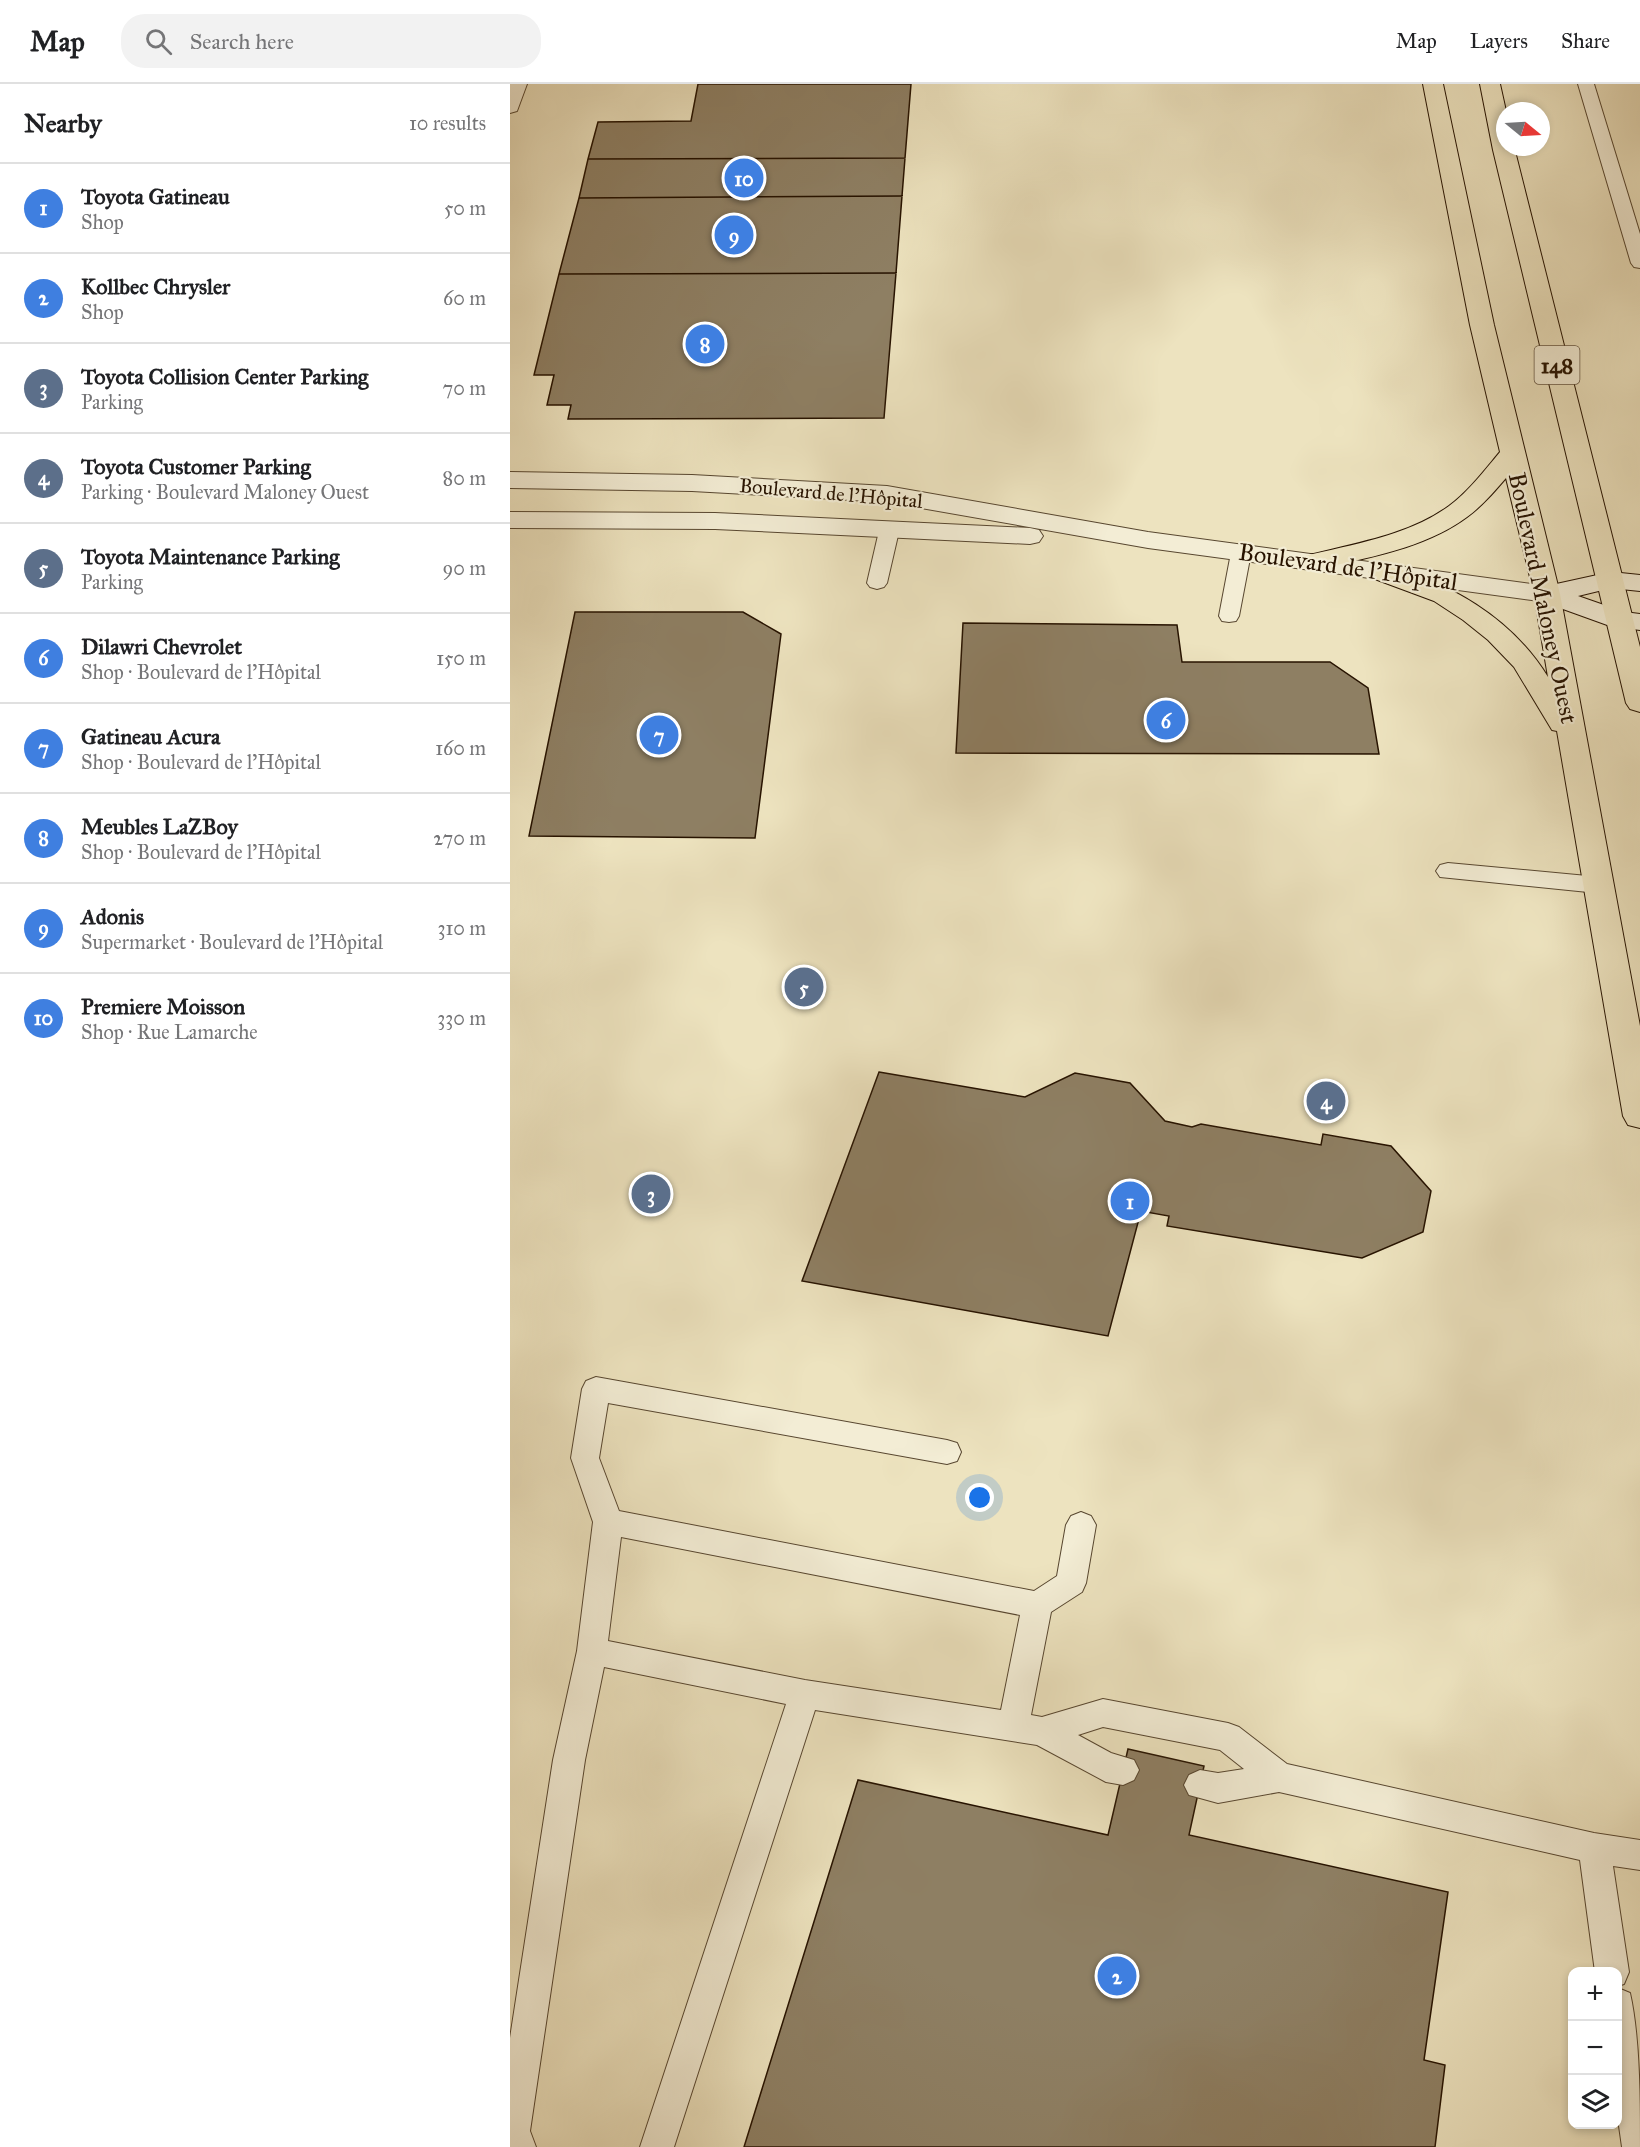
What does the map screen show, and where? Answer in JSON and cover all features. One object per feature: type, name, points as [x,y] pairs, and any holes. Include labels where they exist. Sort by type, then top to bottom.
[{"type":"main road","name":"Boulevard Maloney Ouest","points":[[1433,84],[1482,325],[1547,594],[1640,1116]]},
{"type":"main road","name":"148","points":[[1490,84],[1506,161],[1611,580],[1630,621],[1640,703]]},
{"type":"main road","points":[[1314,562],[1407,537],[1448,518],[1480,491],[1513,453]]},
{"type":"main road","points":[[1381,572],[1443,596],[1473,614],[1498,634],[1525,662],[1571,738]]},
{"type":"street","points":[[510,107],[517,84]]},
{"type":"street","name":"Boulevard de l'Hôpital","points":[[510,480],[692,483],[887,494],[1148,540],[1547,594],[1630,621]]},
{"type":"street","name":"Boulevard de l'Hôpital","points":[[510,520],[715,521],[889,531],[1148,540]]},
{"type":"street","name":"Boulevard de l'Hôpital","points":[[1547,594],[1611,580],[1640,583]]},
{"type":"lane","points":[[1586,84],[1640,263]]},
{"type":"lane","points":[[877,584],[889,531]]},
{"type":"lane","points":[[1229,616],[1241,553]]},
{"type":"lane","points":[[1449,871],[1598,885]]},
{"type":"lane","points":[[519,2147],[513,2131],[569,1760],[592,1651],[608,1522],[585,1458],[596,1389],[947,1452]]},
{"type":"lane","points":[[608,1522],[1037,1605],[1071,1583],[1081,1525]]},
{"type":"lane","points":[[1028,1729],[1037,1605]]},
{"type":"lane","points":[[592,1651],[805,1695],[1028,1729],[1106,1767],[1124,1770]]},
{"type":"lane","points":[[657,2147],[805,1695]]},
{"type":"lane","points":[[1028,1729],[1103,1713],[1228,1737],[1279,1777]]},
{"type":"lane","points":[[1200,1785],[1218,1788],[1279,1777],[1594,1848],[1640,1855]]},
{"type":"lane","points":[[1594,1848],[1611,1967]]},
{"type":"lane","points":[[1619,2021],[1639,2147]]},
{"type":"building","points":[[698,84],[911,84],[905,158],[588,159],[598,122],[691,121]]},
{"type":"building","points":[[905,158],[902,196],[579,198],[588,159]]},
{"type":"building","points":[[902,196],[896,273],[559,274],[579,198]]},
{"type":"building","points":[[896,273],[884,418],[568,419],[571,405],[547,405],[554,375],[534,375],[559,274]]},
{"type":"building","points":[[575,612],[743,612],[781,634],[755,838],[529,836]]},
{"type":"building","points":[[963,623],[1177,625],[1182,662],[1330,662],[1368,688],[1379,754],[956,753]]},
{"type":"building","points":[[879,1072],[1025,1097],[1075,1073],[1130,1083],[1165,1121],[1192,1127],[1201,1124],[1321,1145],[1323,1134],[1391,1146],[1431,1191],[1423,1232],[1362,1258],[1167,1226],[1169,1216],[1141,1211],[1108,1336],[802,1281]]},
{"type":"building","points":[[1128,1749],[1204,1766],[1189,1835],[1448,1892],[1424,2060],[1445,2065],[1435,2147],[744,2147],[858,1780],[1108,1835]]},
{"type":"place","name":"Premiere Moisson","points":[[744,178]]},
{"type":"place","name":"Adonis","points":[[734,235]]},
{"type":"place","name":"Meubles LaZBoy","points":[[705,344]]},
{"type":"place","name":"Dilawri Chevrolet","points":[[1166,720]]},
{"type":"place","name":"Gatineau Acura","points":[[659,735]]},
{"type":"place","name":"Toyota Maintenance Parking","points":[[804,987]]},
{"type":"place","name":"Toyota Customer Parking","points":[[1326,1101]]},
{"type":"place","name":"Toyota Collision Center Parking","points":[[651,1194]]},
{"type":"place","name":"Toyota Gatineau","points":[[1130,1201]]},
{"type":"place","name":"Kollbec Chrysler","points":[[1117,1976]]}]
